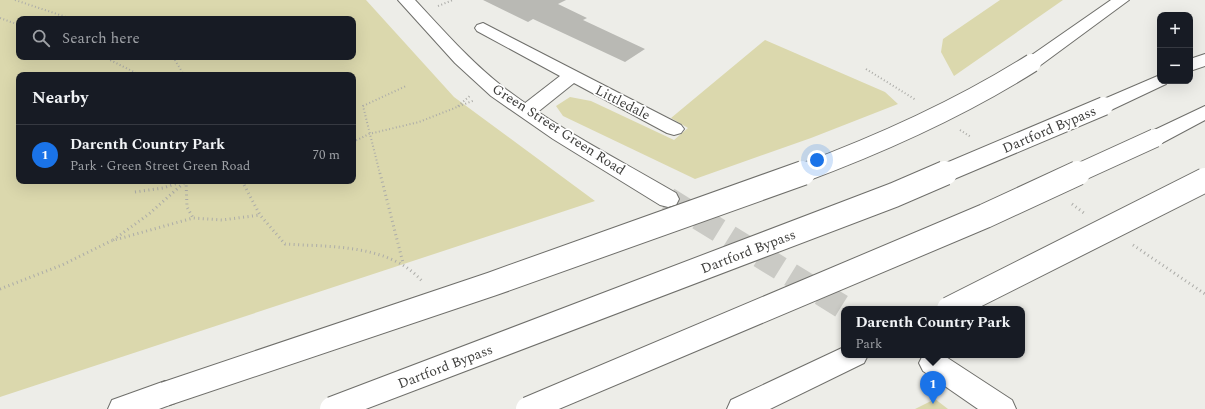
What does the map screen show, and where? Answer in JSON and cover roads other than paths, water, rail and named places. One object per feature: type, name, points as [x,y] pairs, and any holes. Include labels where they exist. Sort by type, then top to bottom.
[{"type":"main road","name":"Green Street Green Road","points":[[406,0],[441,39],[498,92],[668,199]]},
{"type":"main road","points":[[122,409],[595,248],[823,166],[892,139],[999,86],[1121,0]]},
{"type":"main road","name":"Littledale","points":[[483,28],[674,129]]},
{"type":"main road","points":[[1193,65],[1205,59]]},
{"type":"main road","points":[[527,111],[572,76]]},
{"type":"main road","name":"Dartford Bypass","points":[[332,409],[894,195],[1104,106],[1157,81]]},
{"type":"main road","points":[[528,409],[985,216],[1155,138],[1205,112]]},
{"type":"main road","points":[[955,306],[1205,180]]},
{"type":"main road","points":[[741,409],[849,358]]},
{"type":"main road","points":[[933,363],[1002,409]]},
{"type":"tunnel","points":[[668,199],[841,306]]},
{"type":"place","name":"Darenth Country Park","points":[[933,404]]}]
